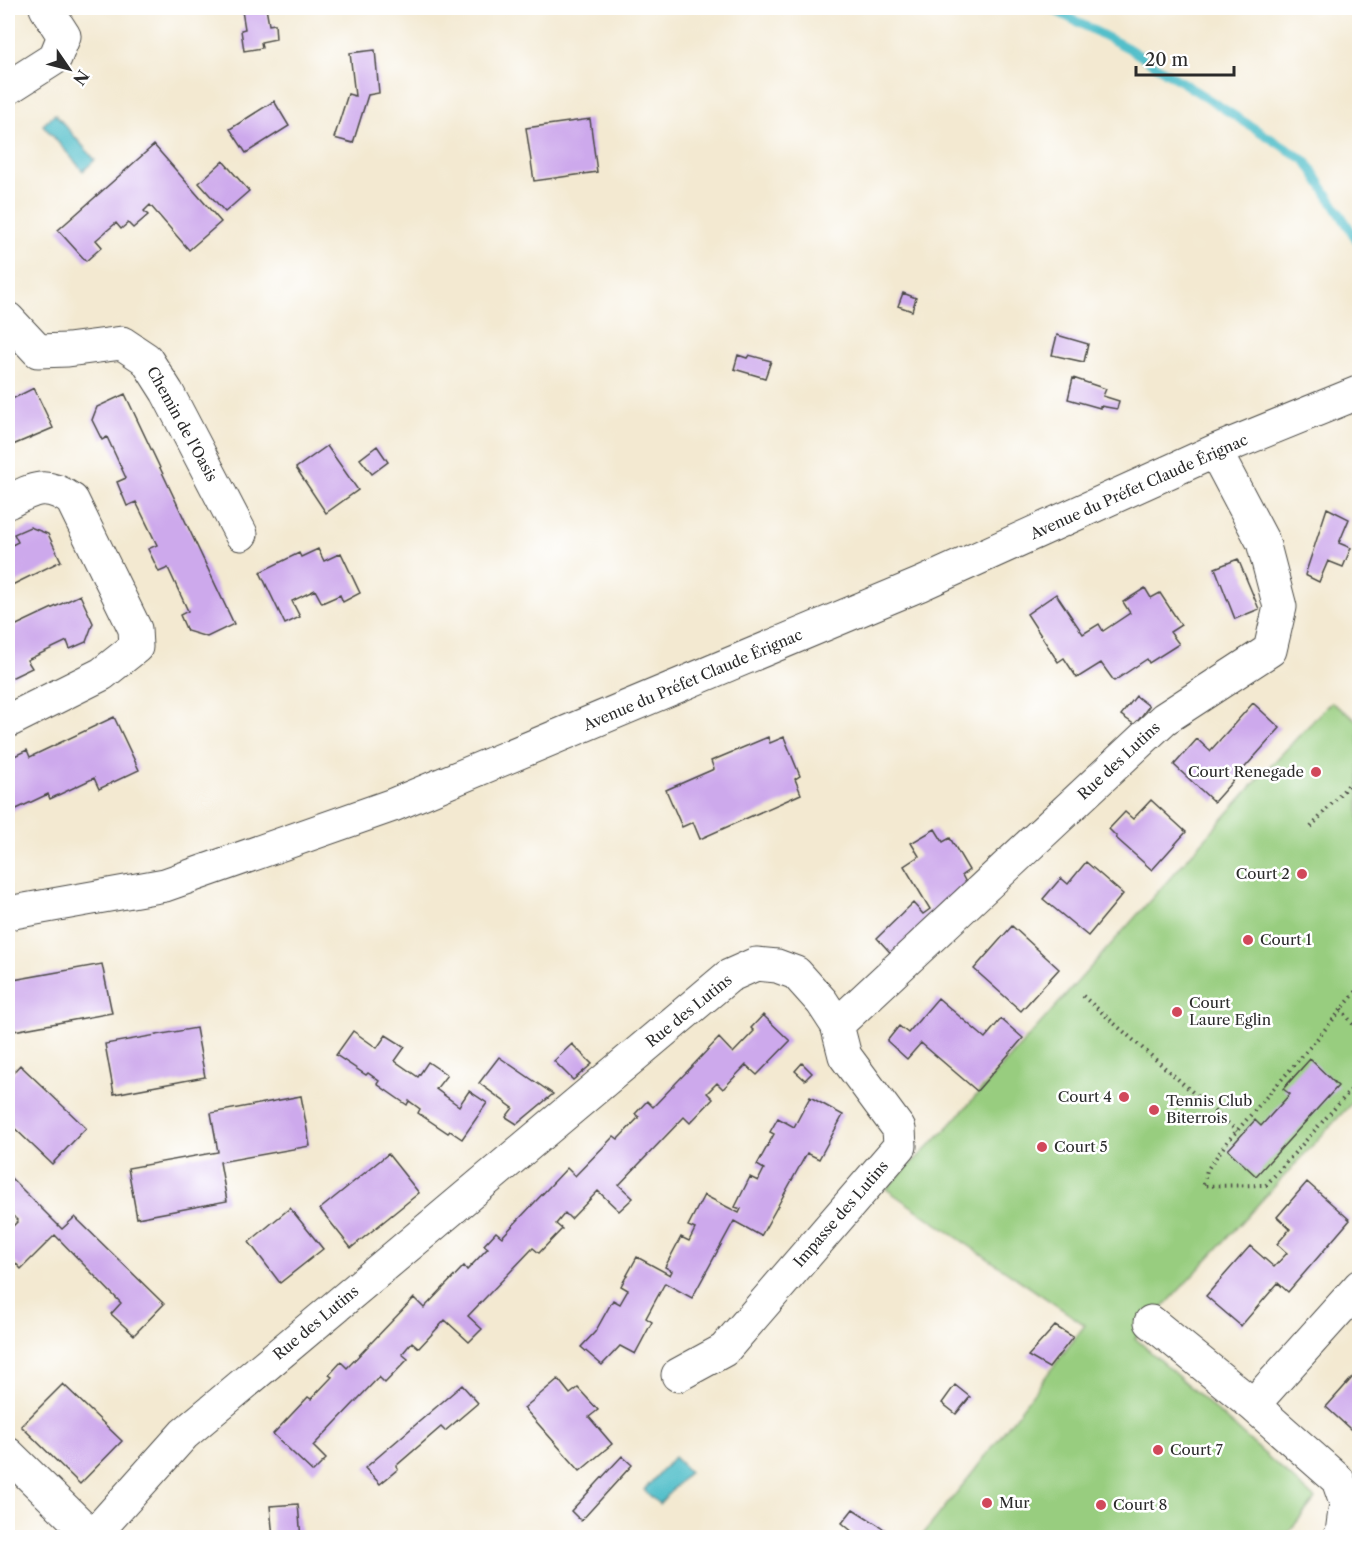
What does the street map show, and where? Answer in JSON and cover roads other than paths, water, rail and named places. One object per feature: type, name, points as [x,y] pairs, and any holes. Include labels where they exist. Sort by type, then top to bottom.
[{"type":"street","points":[[8,88],[55,58],[64,36],[46,8]]},
{"type":"street","name":"Chemin de l'Oasis","points":[[8,319],[38,351],[68,350],[122,343],[146,359],[167,392],[241,534]]},
{"type":"street","name":"Avenue du Préfet Claude Érignac","points":[[8,913],[165,885],[393,805],[921,584],[1215,451],[1359,392]]},
{"type":"street","name":"Rue des Lutins","points":[[91,1537],[184,1434],[729,976],[756,964],[777,966],[796,973],[822,1002],[837,1024],[1164,719],[1270,650],[1280,607],[1263,542],[1215,451]]},
{"type":"street","points":[[8,502],[34,489],[58,490],[72,500],[135,629],[136,647],[102,674],[8,721]]},
{"type":"street","name":"Impasse des Lutins","points":[[678,1375],[724,1350],[900,1146],[899,1129],[844,1056],[837,1024]]},
{"type":"street","points":[[1253,1405],[1359,1286]]},
{"type":"street","points":[[1151,1322],[1253,1405],[1338,1480],[1346,1503],[1342,1533],[1339,1538]]},
{"type":"street","points":[[8,1455],[91,1537]]},
{"type":"water","points":[[55,114],[95,160],[83,171],[43,125]]},
{"type":"water","points":[[674,1457],[689,1472],[659,1504],[644,1490]]},
{"type":"waterway","points":[[1050,8],[1128,48],[1306,161],[1360,245]]},
{"type":"place","name":"Court Renegade","points":[[1316,772]]},
{"type":"place","name":"Court 2","points":[[1302,874]]},
{"type":"place","name":"Court 1","points":[[1248,940]]},
{"type":"place","name":"Court Laure Eglin","points":[[1177,1012]]},
{"type":"place","name":"Court 4","points":[[1124,1097]]},
{"type":"place","name":"Tennis Club Biterrois","points":[[1154,1110]]},
{"type":"place","name":"Court 5","points":[[1042,1147]]},
{"type":"place","name":"Court 7","points":[[1158,1450]]},
{"type":"place","name":"Mur","points":[[987,1503]]},
{"type":"place","name":"Court 8","points":[[1101,1505]]}]
